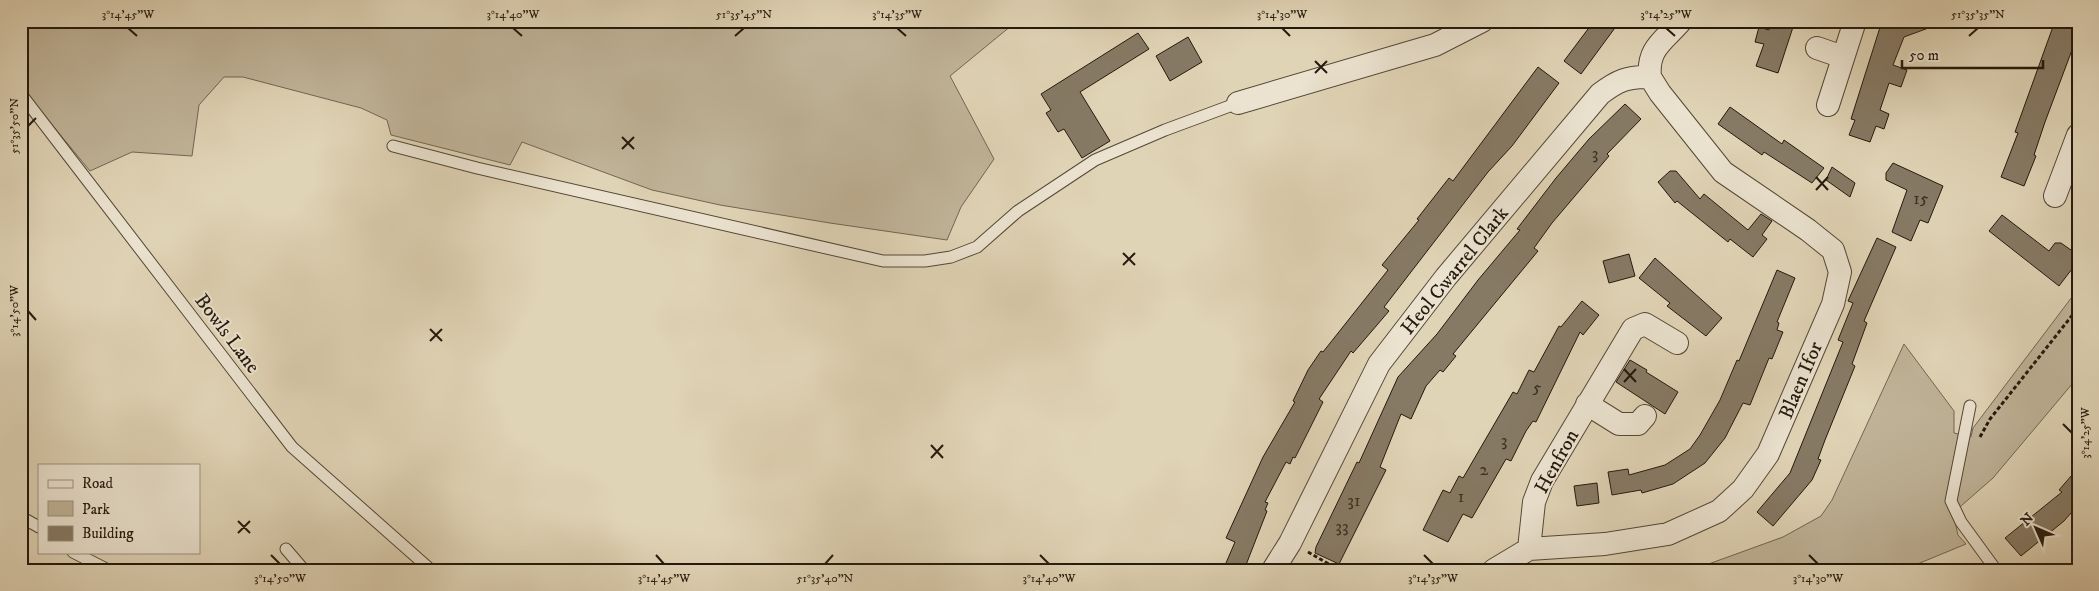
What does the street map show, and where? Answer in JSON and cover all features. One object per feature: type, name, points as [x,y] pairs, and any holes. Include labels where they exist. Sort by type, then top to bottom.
[{"type":"street","points":[[1238,103],[1435,45],[1482,21]]},
{"type":"street","points":[[1650,77],[1649,64],[1653,50],[1681,21]]},
{"type":"street","points":[[1828,105],[1855,21]]},
{"type":"street","points":[[1817,48],[1844,57]]},
{"type":"street","name":"Heol Cwarrel Clark","points":[[1274,570],[1290,543],[1379,364],[1446,276],[1600,94],[1625,78],[1650,77]]},
{"type":"street","name":"Blaen Ifor","points":[[1494,570],[1529,549],[1605,544],[1668,534],[1719,511],[1743,489],[1768,454],[1833,304],[1840,272],[1833,250],[1808,230],[1723,172],[1660,93],[1650,77]]},
{"type":"street","points":[[2055,196],[2078,135]]},
{"type":"street","name":"Henfron","points":[[1529,549],[1534,502],[1542,481],[1633,328],[1645,324],[1677,342]]},
{"type":"street","name":"Henfron","points":[[1587,404],[1619,424],[1638,424],[1645,416]]},
{"type":"lane","name":"Bowls Lane","points":[[21,94],[292,447],[431,570]]},
{"type":"lane","points":[[393,146],[477,168],[883,261],[925,261],[950,257],[977,247],[1018,211],[1095,160],[1165,130],[1238,103]]},
{"type":"lane","points":[[1970,406],[1951,502],[1960,522],[1996,570]]},
{"type":"lane","points":[[21,517],[38,526]]},
{"type":"lane","points":[[286,549],[304,570]]},
{"type":"lane","points":[[77,554],[108,570]]},
{"type":"path","points":[[1958,462],[1971,454],[1990,420],[2078,308]]},
{"type":"path","points":[[1290,543],[1339,570]]},
{"type":"green space","points":[[21,21],[1017,21],[950,76],[994,159],[961,207],[947,240],[720,205],[652,190],[522,142],[510,165],[391,135],[387,120],[361,108],[243,77],[224,77],[199,105],[192,156],[132,152],[90,171],[21,87]]},
{"type":"green space","points":[[2078,289],[2078,377],[1993,478],[1953,513],[1958,535],[1966,544],[1903,570],[1692,570],[1783,537],[1821,516],[1832,500],[1904,344],[1954,411],[1954,433],[1971,437],[1973,428]]},
{"type":"building","points":[[1594,21],[1620,21],[1581,74],[1564,61]]},
{"type":"building","points":[[1772,21],[1795,21],[1778,73],[1756,66],[1764,44],[1755,42],[1759,27],[1769,30]]},
{"type":"building","points":[[1882,21],[1942,23],[1904,37],[1893,65],[1907,70],[1901,87],[1889,83],[1880,110],[1889,114],[1884,129],[1876,126],[1870,142],[1849,135],[1855,120],[1851,119]]},
{"type":"building","points":[[2055,21],[2078,21],[2078,34],[2045,122],[2034,155],[2036,156],[2024,186],[2001,177],[2018,133],[2015,132]]},
{"type":"building","points":[[1138,33],[1149,49],[1080,92],[1110,141],[1082,158],[1064,129],[1058,132],[1046,113],[1051,110],[1041,94]]},
{"type":"building","points":[[1188,37],[1202,62],[1170,81],[1156,56]]},
{"type":"building","points":[[1538,67],[1559,83],[1512,146],[1488,172],[1384,307],[1389,311],[1353,353],[1351,351],[1319,399],[1323,402],[1295,458],[1293,457],[1290,464],[1286,462],[1265,502],[1268,503],[1265,510],[1267,511],[1244,570],[1223,570],[1235,542],[1226,538],[1263,457],[1295,402],[1293,401],[1308,370],[1321,351],[1323,352],[1388,270],[1382,265],[1419,220],[1417,219],[1449,178],[1453,181]]},
{"type":"building","points":[[1625,104],[1641,119],[1607,154],[1609,156],[1552,223],[1534,248],[1538,251],[1453,354],[1456,356],[1443,372],[1440,370],[1426,386],[1411,419],[1401,414],[1380,467],[1386,470],[1339,564],[1315,553],[1316,547],[1357,462],[1359,463],[1398,377],[1437,334],[1478,280],[1520,230],[1517,229],[1556,178],[1589,139]]},
{"type":"building","points":[[1730,107],[1782,144],[1784,140],[1824,168],[1812,183],[1764,152],[1762,155],[1718,124]]},
{"type":"building","points":[[1893,163],[1943,186],[1928,223],[1920,220],[1911,241],[1892,232],[1907,190],[1886,180],[1886,173]]},
{"type":"building","points":[[1832,167],[1855,183],[1850,197],[1826,180]]},
{"type":"building","points":[[1670,171],[1676,171],[1700,199],[1704,194],[1748,230],[1761,214],[1772,221],[1762,235],[1767,239],[1753,257],[1730,239],[1728,242],[1677,201],[1675,203],[1658,182]]},
{"type":"building","points":[[2002,215],[2049,251],[2055,243],[2061,243],[2078,255],[2078,261],[2059,286],[1989,231]]},
{"type":"building","points":[[1877,238],[1896,247],[1864,321],[1867,323],[1852,364],[1855,366],[1825,440],[1818,459],[1821,460],[1812,480],[1773,526],[1757,512],[1790,473],[1843,342],[1838,340],[1853,303],[1848,301]]},
{"type":"building","points":[[1629,254],[1635,276],[1609,283],[1603,261]]},
{"type":"building","points":[[1655,258],[1722,318],[1706,336],[1667,306],[1670,303],[1639,278]]},
{"type":"building","points":[[1777,270],[1795,278],[1777,322],[1779,323],[1777,330],[1783,332],[1772,359],[1769,358],[1750,405],[1743,403],[1725,438],[1705,463],[1673,484],[1642,493],[1641,490],[1612,495],[1608,472],[1628,469],[1629,475],[1665,465],[1690,449],[1720,400],[1737,360],[1739,361]]},
{"type":"building","points":[[1582,301],[1599,315],[1583,335],[1580,332],[1536,422],[1533,421],[1526,431],[1511,461],[1506,459],[1472,518],[1463,514],[1448,542],[1423,530],[1443,490],[1450,493],[1459,476],[1463,478],[1513,392],[1517,394],[1529,370],[1534,372],[1559,326],[1561,327]]},
{"type":"building","points":[[1630,360],[1678,392],[1665,414],[1616,382]]},
{"type":"building","points":[[2078,468],[2078,505],[2064,521],[2021,556],[2005,538],[2062,492],[2059,490]]},
{"type":"building","points":[[1597,483],[1599,503],[1577,506],[1574,486]]}]
